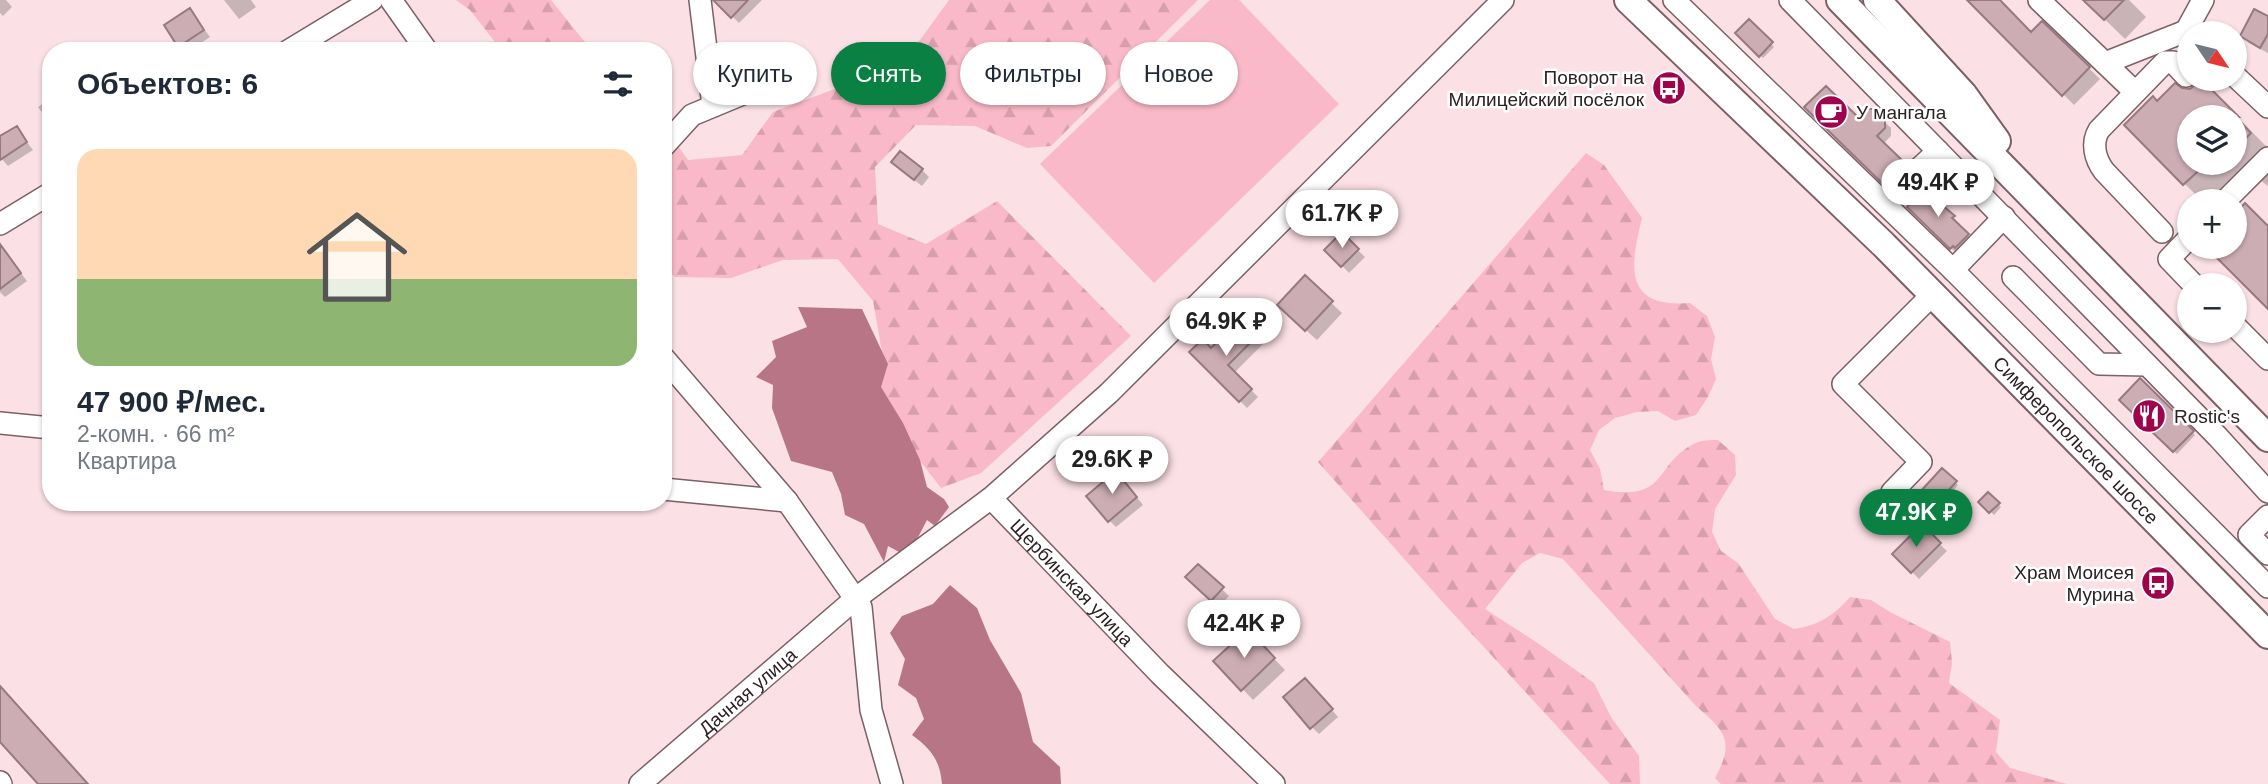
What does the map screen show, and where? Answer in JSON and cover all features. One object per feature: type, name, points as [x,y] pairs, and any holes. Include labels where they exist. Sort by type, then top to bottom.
[{"type":"main road","name":"Симферопольское шоссе","points":[[1628,0],[1884,245],[2268,635]]},
{"type":"main road","points":[[1840,0],[2268,438]]},
{"type":"main road","points":[[1877,0],[1964,95],[2052,216]]},
{"type":"street","points":[[303,42],[372,0]]},
{"type":"street","points":[[391,0],[421,42]]},
{"type":"street","points":[[672,137],[692,115],[713,106],[700,0]]},
{"type":"street","name":"Дачная улица","points":[[639,784],[855,599],[991,498],[1109,393],[1503,0]]},
{"type":"street","points":[[1674,0],[1953,270],[2268,587]]},
{"type":"street","points":[[1790,0],[2218,437],[2268,492]]},
{"type":"street","points":[[2039,0],[2135,92]]},
{"type":"street","points":[[2193,21],[2203,0]]},
{"type":"street","points":[[2105,63],[2177,37]]},
{"type":"street","points":[[2162,232],[2104,171],[2094,145],[2099,130],[2135,92],[2169,61],[2177,68]]},
{"type":"street","points":[[2247,87],[2268,107]]},
{"type":"street","points":[[1884,202],[1938,151]]},
{"type":"street","points":[[2237,189],[2268,158]]},
{"type":"street","points":[[0,224],[42,198]]},
{"type":"street","points":[[1953,270],[2004,217]]},
{"type":"street","points":[[2177,251],[2169,259],[2182,273]]},
{"type":"street","points":[[2013,277],[2099,364],[2147,365]]},
{"type":"street","points":[[1918,518],[1892,492],[1922,462],[1843,384],[1933,295]]},
{"type":"street","points":[[2247,338],[2268,359]]},
{"type":"street","points":[[672,368],[786,501],[861,607],[871,710],[892,784]]},
{"type":"street","points":[[0,423],[42,427]]},
{"type":"street","points":[[672,490],[786,501]]},
{"type":"street","name":"Щербинская улица","points":[[991,498],[1160,674],[1274,784]]},
{"type":"street","points":[[2268,516],[2249,535],[2268,554]]},
{"type":"green space","points":[[456,0],[551,0],[585,42],[495,42],[470,10]]},
{"type":"green space","points":[[949,0],[1198,0],[1156,42],[1120,42],[1120,77],[1106,91],[1106,42],[960,42],[960,105],[1092,105],[1051,146],[1027,148],[975,126],[916,125],[875,167],[878,224],[926,244],[997,201],[1131,336],[981,473],[941,488],[895,429],[869,381],[882,352],[873,301],[838,259],[783,260],[731,278],[675,277],[672,274],[672,138],[688,160],[742,155],[773,112],[792,105],[817,105],[817,96],[831,90],[831,105],[946,105],[946,42],[917,42]]},
{"type":"green space","points":[[1210,0],[1239,0],[1339,104],[1154,283],[1040,164],[1101,105],[1106,105],[1106,100],[1120,87],[1120,105],[1238,105],[1238,42],[1166,42]]},
{"type":"green space","points":[[1586,153],[1604,165],[1642,218],[1634,268],[1636,281],[1642,291],[1653,299],[1668,303],[1690,303],[1707,316],[1715,337],[1711,359],[1716,379],[1696,415],[1675,421],[1658,411],[1637,412],[1615,418],[1599,430],[1590,450],[1600,469],[1604,490],[1641,490],[1659,478],[1682,451],[1698,442],[1718,440],[1735,455],[1736,475],[1715,509],[1712,532],[1721,551],[1738,563],[1775,619],[1794,629],[1811,625],[1838,609],[1850,597],[1871,600],[1950,642],[1952,663],[1949,683],[2000,720],[1996,752],[2010,768],[2067,784],[1721,784],[1715,778],[1726,746],[1720,730],[1563,559],[1540,553],[1522,563],[1485,609],[1594,683],[1611,717],[1639,756],[1640,784],[1610,784],[1318,462]]},
{"type":"shaded area","points":[[798,307],[862,309],[888,364],[881,387],[903,423],[920,460],[927,487],[944,499],[949,507],[935,526],[927,520],[914,545],[899,552],[888,546],[884,562],[864,524],[845,515],[841,494],[832,472],[791,461],[772,408],[773,385],[756,377],[776,357],[772,341],[807,327]]},
{"type":"shaded area","points":[[950,585],[977,608],[990,640],[1021,693],[1033,742],[1060,767],[1061,784],[942,784],[933,756],[912,735],[924,719],[916,698],[898,685],[905,659],[890,633],[902,616],[933,604]]},
{"type":"building","points":[[713,0],[748,0],[731,18]]},
{"type":"building","points":[[1967,0],[2000,0],[2031,32],[2042,21],[2090,67],[2062,96]]},
{"type":"building","points":[[2083,0],[2124,0],[2104,20]]},
{"type":"building","points":[[190,8],[204,30],[186,42],[175,42],[164,25]]},
{"type":"building","points":[[2254,9],[2268,16],[2268,34],[2260,48],[2247,40],[2247,22]]},
{"type":"building","points":[[1749,19],[1773,42],[1759,57],[1735,33]]},
{"type":"building","points":[[2175,83],[2177,91],[2213,91],[2227,105],[2177,105],[2177,175],[2194,175],[2183,185],[2124,125],[2153,96],[2157,101]]},
{"type":"building","points":[[1826,86],[1858,117],[1866,109],[1874,109],[1885,119],[1885,128],[1877,136],[1904,162],[1883,184],[1804,107]]},
{"type":"building","points":[[17,126],[27,142],[0,160],[0,136]]},
{"type":"building","points":[[900,151],[923,169],[914,180],[891,162]]},
{"type":"building","points":[[1923,189],[1955,216],[1952,218],[1969,234],[1955,248],[1953,246],[1950,249],[1907,207]]},
{"type":"building","points":[[2247,205],[2268,226],[2268,309],[2247,288],[2247,273],[2232,273],[2218,259],[2247,259]]},
{"type":"building","points":[[1342,232],[1359,249],[1341,267],[1324,250]]},
{"type":"building","points":[[0,244],[21,273],[0,289]]},
{"type":"building","points":[[1305,275],[1333,301],[1305,331],[1277,305]]},
{"type":"building","points":[[1240,319],[1257,336],[1228,365],[1252,389],[1239,402],[1189,352],[1203,339],[1211,348]]},
{"type":"building","points":[[2140,378],[2194,431],[2173,452],[2119,400]]},
{"type":"building","points":[[1942,468],[1957,481],[1934,506],[1919,493]]},
{"type":"building","points":[[1116,471],[1137,497],[1108,522],[1086,496]]},
{"type":"building","points":[[1988,492],[2000,503],[1989,513],[1978,502]]},
{"type":"building","points":[[1926,528],[1941,543],[1911,573],[1892,554],[1915,531]]},
{"type":"building","points":[[1198,564],[1224,587],[1211,601],[1185,577]]},
{"type":"building","points":[[1248,629],[1275,658],[1241,691],[1213,661]]},
{"type":"building","points":[[1305,678],[1333,709],[1310,729],[1283,697]]},
{"type":"building","points":[[0,686],[88,784],[38,784],[0,742]]},
{"type":"place","name":"Поворот на Милицейский посёлок","points":[[1669,88]]},
{"type":"place","name":"У мангала","points":[[1831,112]]},
{"type":"place","name":"Rostic's","points":[[2149,416]]},
{"type":"place","name":"Храм Моисея Мурина","points":[[2158,583]]}]
